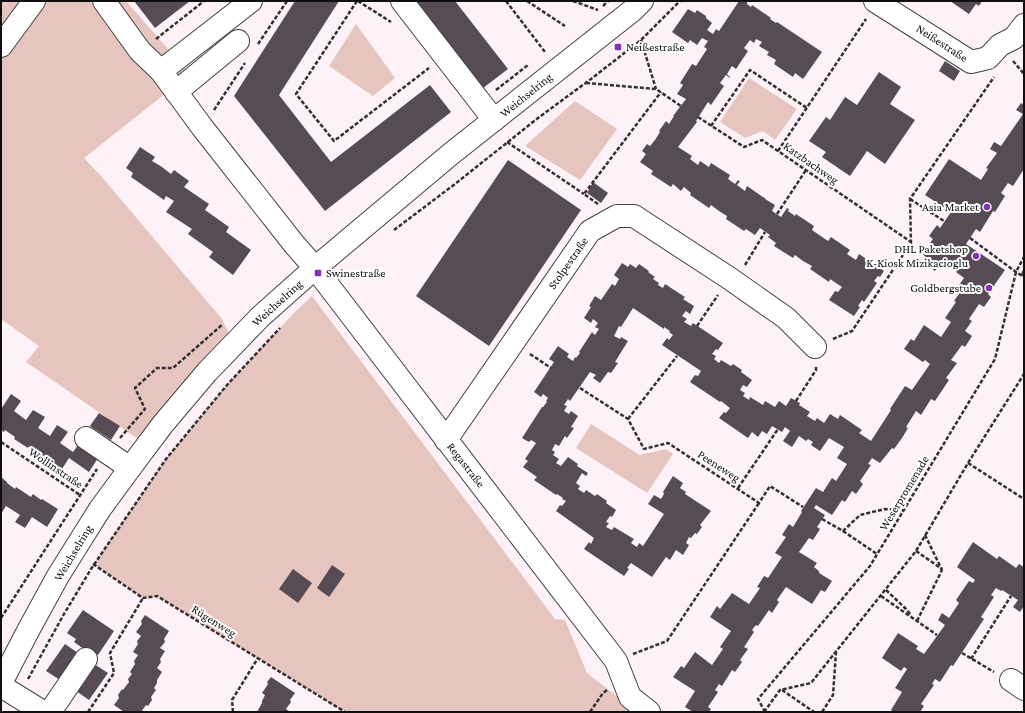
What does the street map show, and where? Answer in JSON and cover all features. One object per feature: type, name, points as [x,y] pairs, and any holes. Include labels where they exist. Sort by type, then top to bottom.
[{"type":"street","points":[[1,46],[34,1]]},
{"type":"street","points":[[104,1],[140,51],[161,71],[202,127],[294,244],[315,268]]},
{"type":"street","points":[[161,71],[251,1]]},
{"type":"street","points":[[402,1],[494,120]]},
{"type":"street","name":"Weichselring","points":[[7,689],[29,629],[58,576],[100,509],[163,424],[207,372],[260,317],[315,268],[452,153],[633,10],[642,1]]},
{"type":"street","name":"Neißestraße","points":[[876,2],[971,62],[988,58],[1000,45],[1014,38],[1024,25]]},
{"type":"street","points":[[176,92],[247,44]]},
{"type":"street","points":[[617,216],[634,216],[732,280],[786,318],[816,347]]},
{"type":"street","name":"Stolpestraße","points":[[446,440],[590,231],[617,216]]},
{"type":"street","name":"Regastraße","points":[[315,268],[616,661],[630,697],[649,712]]},
{"type":"street","points":[[86,438],[130,468]]},
{"type":"street","points":[[50,712],[86,659]]},
{"type":"street","points":[[7,689],[43,712]]},
{"type":"path","points":[[140,51],[204,1]]},
{"type":"path","points":[[247,44],[286,1]]},
{"type":"path","points":[[393,24],[358,1],[296,94],[334,141],[429,68],[433,74]]},
{"type":"path","points":[[506,1],[545,52]]},
{"type":"path","points":[[527,1],[565,26]]},
{"type":"path","points":[[572,1],[598,10]]},
{"type":"path","points":[[389,234],[641,40],[680,1]]},
{"type":"path","points":[[778,151],[876,2]]},
{"type":"path","points":[[641,40],[656,89]]},
{"type":"path","points":[[202,127],[247,61]]},
{"type":"path","points":[[711,126],[750,70],[806,108]]},
{"type":"path","points":[[796,401],[816,370],[816,347],[852,331],[911,243],[910,199],[995,75]]},
{"type":"path","points":[[585,83],[656,89],[681,106]]},
{"type":"path","points":[[584,194],[660,92]]},
{"type":"path","name":"Katzbachweg","points":[[698,117],[744,147],[762,140],[911,243]]},
{"type":"path","points":[[507,142],[617,216]]},
{"type":"path","points":[[777,214],[806,170]]},
{"type":"path","points":[[910,199],[944,221]]},
{"type":"path","points":[[697,326],[732,280],[765,232]]},
{"type":"path","points":[[970,238],[1024,277]]},
{"type":"path","name":"Weserpromenade","points":[[781,690],[765,712],[758,699],[870,566],[995,359],[1016,272],[1024,257]]},
{"type":"path","points":[[7,689],[64,614],[94,564],[166,459],[227,385],[284,323]]},
{"type":"path","points":[[513,343],[551,368]]},
{"type":"path","points":[[628,420],[677,356]]},
{"type":"path","points":[[781,690],[811,683],[916,551],[968,463],[1024,374]]},
{"type":"path","name":"Peeneweg","points":[[580,388],[628,420],[644,449],[668,443],[759,503]]},
{"type":"path","points":[[738,488],[778,429]]},
{"type":"path","name":"Wollinstraße","points":[[1,442],[100,509]]},
{"type":"path","points":[[968,463],[1024,499]]},
{"type":"path","points":[[616,661],[667,641],[770,486],[803,507]]},
{"type":"path","points":[[843,531],[860,515],[885,509],[904,510]]},
{"type":"path","points":[[822,519],[877,554]]},
{"type":"path","points":[[925,536],[942,570]]},
{"type":"path","points":[[74,551],[143,598],[110,653],[114,674],[88,712]]},
{"type":"path","points":[[916,551],[942,570]]},
{"type":"path","points":[[917,621],[942,570]]},
{"type":"path","points":[[886,590],[906,609],[912,617]]},
{"type":"path","name":"Rügenweg","points":[[143,598],[157,596],[345,712]]},
{"type":"path","points":[[881,596],[937,635]]},
{"type":"path","points":[[971,658],[1011,596]]},
{"type":"path","points":[[822,712],[833,695],[836,652]]},
{"type":"path","points":[[962,653],[1017,685]]},
{"type":"path","points":[[233,712],[232,700],[258,658]]},
{"type":"path","points":[[781,690],[814,712]]},
{"type":"shaded area","points":[[1,1],[126,1],[190,74],[84,158],[222,319],[230,335],[138,439],[26,362],[39,346],[1,319]]},
{"type":"shaded area","points":[[356,24],[395,78],[373,96],[329,66]]},
{"type":"shaded area","points":[[749,78],[797,109],[775,140],[763,131],[745,138],[720,122]]},
{"type":"shaded area","points":[[575,101],[617,129],[580,180],[525,146]]},
{"type":"shaded area","points":[[312,296],[555,619],[565,620],[587,673],[637,712],[345,712],[157,596],[143,598],[94,564],[166,459],[227,385],[295,312]]},
{"type":"shaded area","points":[[591,424],[640,455],[666,449],[673,454],[647,493],[576,448]]},
{"type":"building","points":[[134,1],[190,1],[155,28]]},
{"type":"building","points":[[295,1],[339,1],[279,95],[331,162],[430,85],[451,112],[325,211],[234,96]]},
{"type":"building","points":[[414,1],[455,1],[508,69],[483,88]]},
{"type":"building","points":[[739,1],[746,1],[751,7],[752,5],[771,18],[770,19],[776,23],[777,22],[822,52],[803,79],[795,73],[793,77],[774,64],[776,60],[767,55],[769,52],[759,46],[762,42],[756,39],[754,43],[750,40],[744,48],[748,51],[736,69],[732,66],[727,74],[730,78],[726,75],[720,83],[724,86],[711,105],[708,102],[696,121],[697,122],[678,147],[692,156],[690,159],[698,165],[700,161],[709,167],[711,163],[730,175],[728,179],[735,184],[738,180],[740,181],[737,185],[745,191],[747,186],[775,205],[772,211],[781,217],[787,208],[789,209],[788,211],[795,216],[796,214],[814,226],[812,230],[828,241],[831,237],[850,250],[847,254],[856,260],[859,254],[884,271],[880,277],[878,276],[874,281],[877,283],[864,302],[862,300],[858,306],[860,307],[854,316],[829,300],[835,291],[838,292],[842,287],[830,279],[829,282],[810,269],[812,266],[795,255],[793,258],[774,246],[776,243],[768,237],[770,235],[760,228],[755,235],[746,229],[744,231],[726,219],[727,216],[711,205],[709,208],[690,195],[691,193],[684,187],[681,191],[673,184],[671,187],[651,174],[653,171],[640,162],[646,154],[642,151],[647,144],[650,146],[666,121],[669,124],[686,99],[677,94],[683,85],[680,83],[692,64],[696,66],[707,49],[704,47],[708,41],[702,38],[697,45],[690,40],[688,43],[672,32],[688,9],[695,13],[697,10],[706,16],[706,18],[712,23],[707,30],[713,34],[716,29],[719,31]]},
{"type":"building","points":[[950,1],[982,1],[979,6],[976,4],[969,14]]},
{"type":"building","points":[[945,61],[960,71],[954,81],[939,71]]},
{"type":"building","points":[[879,72],[901,87],[890,104],[915,120],[885,164],[867,151],[850,176],[822,157],[826,152],[809,141],[826,117],[830,120],[845,97],[857,105]]},
{"type":"building","points":[[1021,103],[1024,105],[1024,169],[1013,186],[1008,183],[1001,193],[1005,196],[995,212],[993,211],[980,232],[976,229],[966,244],[1005,270],[988,294],[991,297],[984,307],[979,304],[969,319],[972,321],[965,331],[972,336],[965,347],[962,345],[951,360],[957,363],[946,378],[949,380],[935,401],[931,399],[921,415],[916,411],[906,427],[908,428],[894,449],[892,448],[880,463],[872,458],[868,464],[871,465],[860,481],[863,484],[856,494],[852,491],[845,502],[842,500],[832,515],[816,505],[814,508],[825,515],[817,527],[820,529],[813,540],[809,538],[799,552],[817,563],[814,567],[819,571],[819,573],[832,581],[825,592],[821,590],[812,604],[786,587],[777,600],[779,602],[772,613],[769,610],[758,626],[756,625],[752,630],[754,632],[744,647],[748,649],[740,660],[742,662],[735,672],[732,670],[722,686],[719,684],[715,690],[718,692],[708,707],[711,709],[709,712],[693,712],[685,707],[695,691],[673,677],[681,666],[684,668],[695,652],[712,665],[723,649],[720,647],[731,631],[710,617],[717,606],[720,609],[732,593],[749,604],[760,588],[757,587],[764,576],[768,578],[782,557],[775,553],[786,537],[782,535],[789,524],[793,527],[802,512],[801,511],[816,488],[823,492],[832,478],[836,481],[847,464],[837,458],[844,447],[829,438],[820,451],[811,445],[813,442],[808,439],[806,441],[799,436],[792,447],[783,441],[790,431],[785,427],[782,432],[772,426],[767,434],[762,431],[758,437],[752,432],[748,438],[719,418],[730,408],[690,382],[695,375],[698,376],[701,371],[662,345],[667,338],[669,340],[673,335],[669,332],[670,331],[664,327],[664,329],[633,308],[621,327],[619,326],[614,336],[620,339],[621,337],[628,341],[615,362],[618,363],[611,373],[608,372],[600,383],[593,378],[596,375],[590,372],[570,401],[568,399],[564,405],[567,406],[564,411],[569,414],[571,411],[578,416],[571,427],[574,428],[567,438],[565,436],[559,446],[555,444],[552,450],[555,452],[553,455],[559,459],[556,463],[561,466],[568,457],[578,464],[577,466],[588,473],[586,476],[582,473],[576,483],[580,486],[578,489],[584,493],[586,490],[595,496],[597,494],[607,501],[606,503],[616,510],[612,517],[610,516],[606,522],[609,523],[606,527],[612,530],[614,527],[634,539],[631,543],[637,547],[639,543],[643,546],[664,514],[648,504],[654,495],[661,499],[664,494],[663,492],[673,476],[683,483],[680,488],[686,492],[685,494],[711,511],[700,525],[702,527],[697,534],[695,533],[691,538],[689,537],[686,543],[689,545],[683,555],[676,550],[670,560],[666,557],[652,577],[631,563],[624,576],[584,549],[589,542],[591,544],[594,538],[556,511],[560,505],[562,506],[566,501],[534,480],[537,477],[523,467],[528,461],[525,459],[536,443],[531,440],[529,442],[522,438],[542,407],[547,402],[546,401],[548,398],[543,394],[541,397],[534,392],[554,362],[549,359],[558,346],[569,354],[567,357],[573,361],[575,357],[576,358],[592,332],[595,335],[599,329],[595,327],[598,323],[593,319],[591,323],[584,318],[591,307],[589,306],[595,296],[601,300],[612,284],[615,286],[619,279],[614,275],[622,263],[628,267],[630,264],[636,268],[639,264],[655,277],[653,279],[659,283],[658,285],[663,288],[665,284],[685,297],[683,299],[694,306],[690,314],[686,311],[682,316],[687,319],[684,322],[691,326],[693,323],[723,343],[718,350],[716,349],[712,354],[716,356],[714,359],[719,363],[721,360],[731,366],[733,364],[742,370],[741,372],[752,380],[747,387],[743,385],[740,390],[745,393],[743,396],[749,400],[750,397],[763,405],[765,401],[775,407],[779,401],[786,406],[791,398],[800,403],[799,405],[810,412],[807,416],[815,421],[817,418],[824,423],[830,414],[838,419],[840,415],[862,430],[859,433],[871,441],[905,386],[912,390],[930,364],[925,360],[923,362],[904,349],[911,339],[914,341],[924,325],[941,337],[951,322],[945,318],[956,302],[954,301],[961,291],[957,288],[964,278],[956,272],[957,271],[951,267],[950,269],[941,262],[935,271],[922,262],[926,257],[922,254],[933,239],[929,236],[937,225],[940,228],[951,212],[925,195],[949,159],[981,180],[988,169],[986,168],[997,153],[990,149],[994,142],[1001,146],[1023,114],[1016,110]]},
{"type":"building","points":[[140,147],[155,157],[152,161],[171,174],[174,170],[189,181],[184,187],[209,204],[205,210],[229,227],[226,232],[251,250],[233,275],[209,257],[213,252],[188,234],[192,229],[166,212],[174,201],[166,196],[164,200],[131,177],[133,173],[126,168]]},
{"type":"building","points":[[508,160],[581,210],[489,346],[416,296]]},
{"type":"building","points":[[593,182],[608,193],[601,203],[587,193]]},
{"type":"building","points":[[1024,268],[1024,277],[1020,275]]},
{"type":"building","points":[[11,394],[21,401],[14,411],[26,420],[33,410],[45,417],[38,428],[50,436],[57,425],[68,432],[60,443],[73,452],[78,445],[98,458],[89,472],[69,458],[62,469],[52,462],[51,464],[29,446],[28,448],[14,439],[15,437],[5,430],[4,432],[1,430],[1,409]]},
{"type":"building","points":[[99,413],[120,426],[111,440],[90,426]]},
{"type":"building","points":[[1,477],[15,489],[16,487],[31,497],[33,494],[58,509],[47,527],[32,517],[25,528],[15,522],[20,515],[6,506],[1,514]]},
{"type":"building","points":[[973,542],[997,559],[999,556],[1016,568],[1019,564],[1024,567],[1024,606],[1020,612],[1013,607],[1018,600],[996,588],[991,595],[994,597],[981,617],[984,619],[953,666],[951,665],[940,682],[935,679],[932,684],[934,685],[921,704],[924,706],[920,712],[893,712],[891,710],[902,692],[895,688],[907,669],[904,667],[901,671],[882,658],[898,633],[918,646],[916,649],[924,654],[945,625],[938,620],[942,613],[949,618],[959,603],[956,600],[969,581],[973,583],[975,580],[957,567]]},
{"type":"building","points":[[332,565],[345,574],[329,597],[317,588]]},
{"type":"building","points":[[293,569],[312,583],[298,603],[279,589]]},
{"type":"building","points":[[83,610],[114,631],[98,655],[89,649],[87,651],[81,647],[74,642],[76,639],[67,633]]},
{"type":"building","points":[[145,615],[169,631],[164,639],[165,642],[160,648],[165,651],[157,668],[162,672],[157,680],[154,688],[156,690],[151,697],[152,700],[148,706],[146,705],[141,712],[124,712],[114,705],[119,698],[118,695],[129,682],[128,679],[132,674],[130,672],[138,655],[133,652],[138,644],[137,641],[141,636],[136,632],[142,624],[141,621]]},
{"type":"building","points":[[65,644],[78,653],[60,680],[46,671]]},
{"type":"building","points":[[94,664],[108,673],[89,700],[76,691]]},
{"type":"building","points":[[271,677],[295,693],[286,709],[290,712],[257,712],[265,695],[262,693]]},
{"type":"place","name":"Neißestraße","points":[[618,47]]},
{"type":"place","name":"Asia Market","points":[[987,207]]},
{"type":"place","name":"DHL Paketshop K-Kiosk Mizikacioglu","points":[[976,256]]},
{"type":"place","name":"Swinestraße","points":[[318,273]]},
{"type":"place","name":"Goldbergstube","points":[[989,288]]}]
